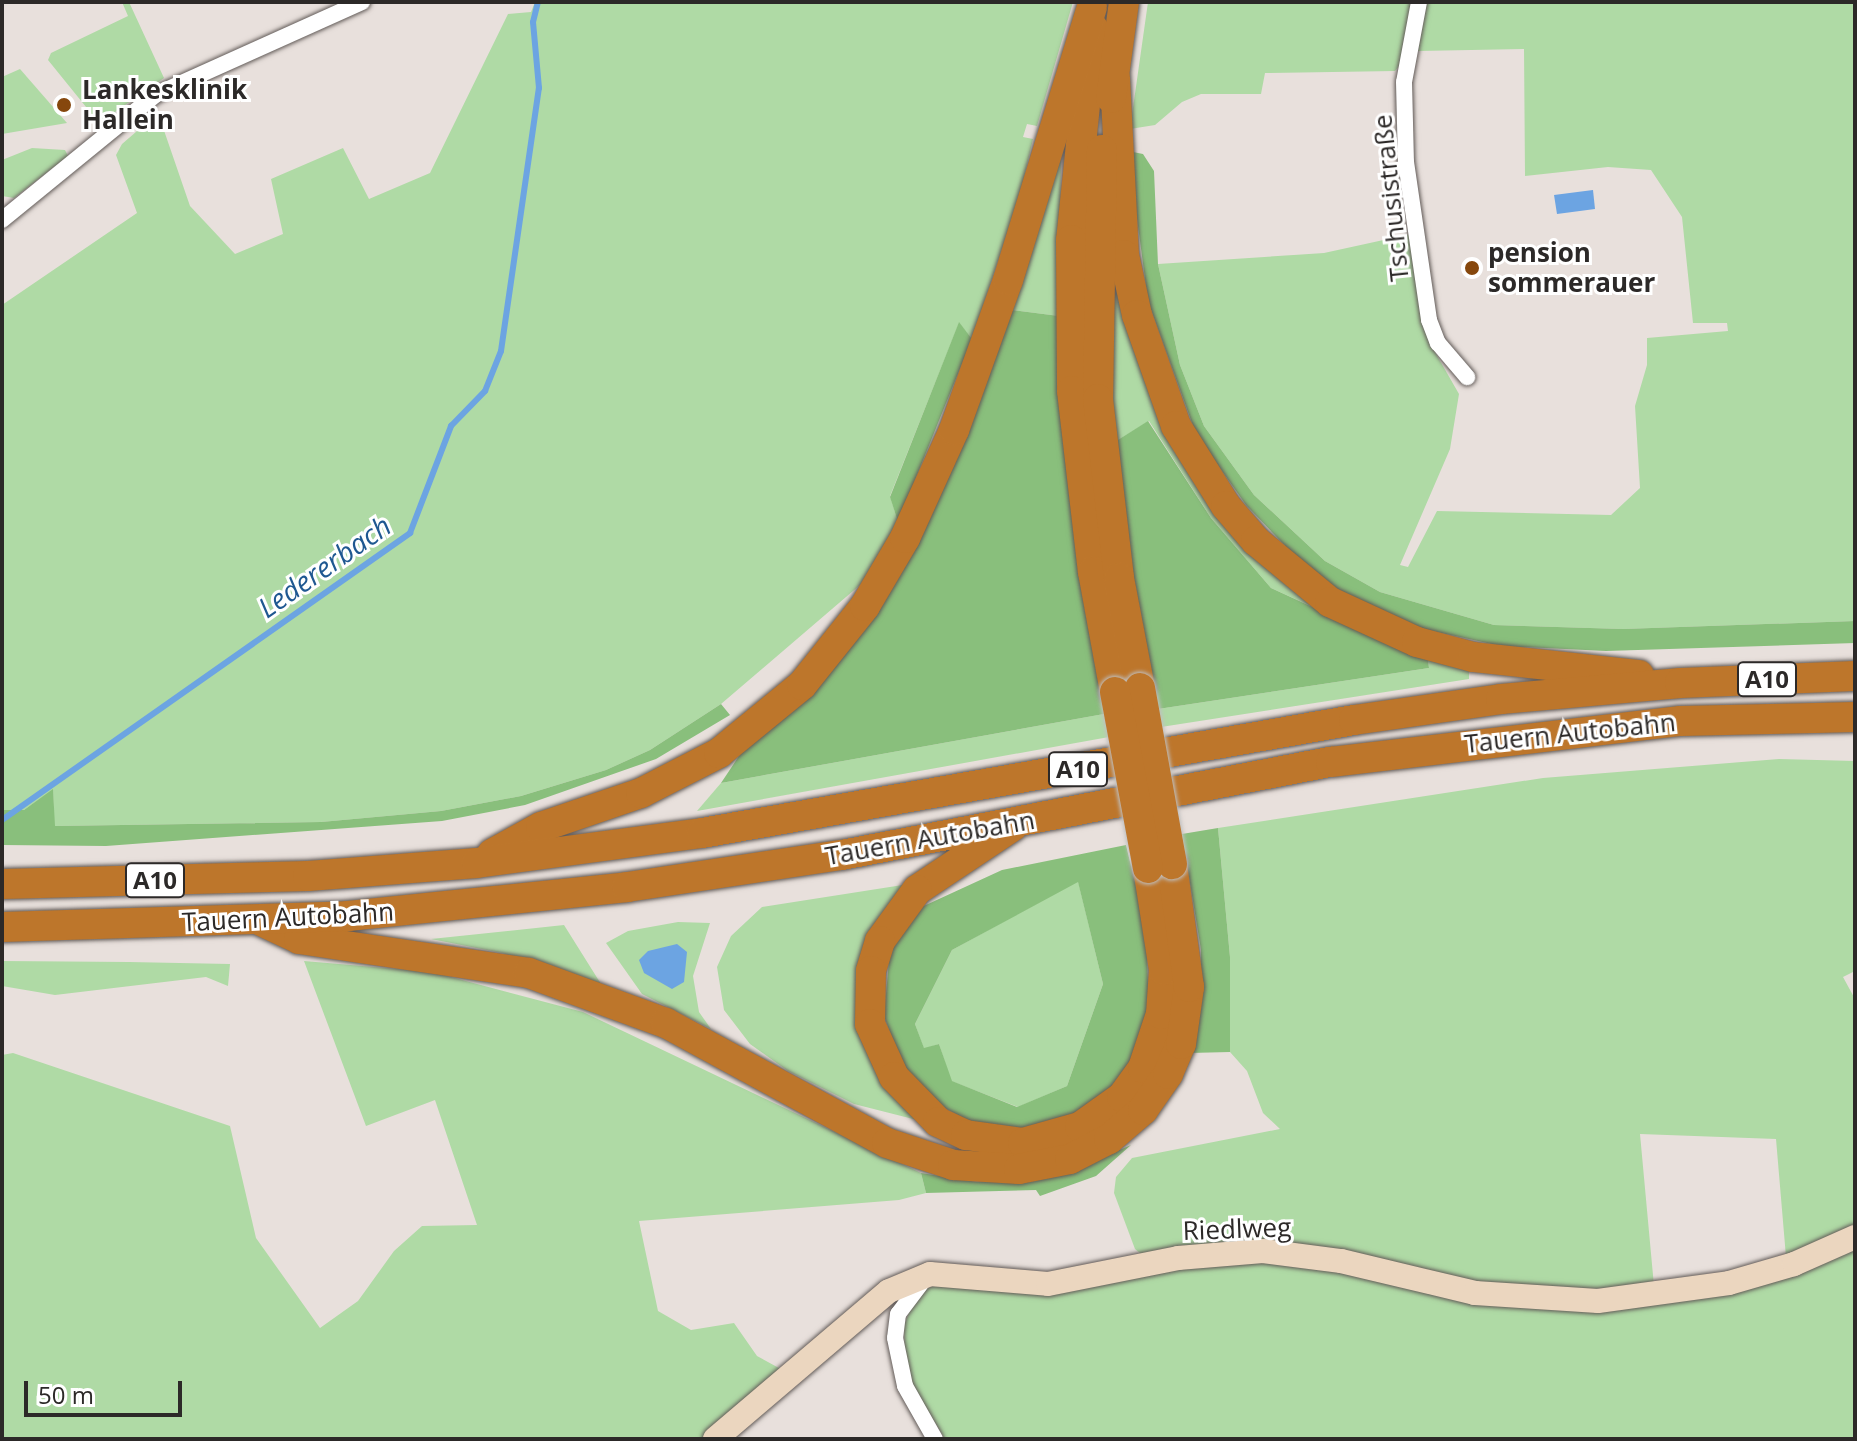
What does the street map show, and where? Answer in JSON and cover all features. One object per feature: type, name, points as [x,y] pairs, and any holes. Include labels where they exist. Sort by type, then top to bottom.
[{"type":"highway","points":[[1124,2],[1115,78],[1099,165],[1098,399],[1119,578],[1127,690]]},
{"type":"highway","points":[[257,920],[299,939],[529,973],[666,1023],[887,1143],[953,1165],[1019,1169],[1070,1159],[1109,1139],[1143,1110],[1168,1074],[1181,1044],[1189,987],[1160,866],[1127,690],[1093,572],[1072,391],[1071,240],[1093,56],[1093,4]]},
{"type":"highway","points":[[477,863],[541,827],[641,793],[719,753],[802,685],[865,606],[905,538],[954,430],[1008,280],[1093,4]]},
{"type":"highway","points":[[1115,78],[1124,255],[1137,315],[1176,426],[1199,467],[1256,541],[1330,602],[1417,642],[1473,657],[1588,667],[1680,683]]},
{"type":"highway","name":"Tauern Autobahn","points":[[2,884],[308,876],[477,863],[702,833],[1354,720],[1680,683],[1855,676]]},
{"type":"highway","name":"Tauern Autobahn","points":[[2,927],[348,916],[627,887],[1018,822],[1331,762],[1501,739],[1681,721],[1855,717]]},
{"type":"highway","points":[[1018,822],[987,848],[917,890],[885,931],[871,971],[870,1024],[894,1077],[938,1122],[966,1135],[1023,1143],[1067,1132],[1122,1097],[1143,1068],[1161,1014],[1164,970],[1160,866]]},
{"type":"street","points":[[2,220],[155,95],[362,2]]},
{"type":"street","name":"Tschusistraße","points":[[1419,2],[1404,82],[1406,162],[1429,320],[1438,343],[1467,377]]},
{"type":"street","name":"Riedlweg","points":[[715,1439],[889,1291],[930,1274],[1048,1284],[1178,1258],[1263,1251],[1341,1261],[1475,1293],[1598,1301],[1729,1283],[1794,1264],[1855,1237]]},
{"type":"street","points":[[930,1274],[898,1314],[895,1338],[905,1386],[935,1439]]},
{"type":"green space","points":[[122,2],[129,2],[164,78],[99,123],[48,60],[51,53],[128,16]]},
{"type":"green space","points":[[535,2],[1073,2],[1037,126],[1027,124],[1023,137],[1033,139],[1021,191],[972,339],[959,323],[890,496],[898,522],[860,585],[721,704],[650,750],[606,770],[521,796],[441,811],[321,822],[54,826],[53,790],[24,810],[2,810],[2,305],[137,213],[116,155],[122,144],[158,113],[190,206],[235,254],[283,234],[271,179],[343,148],[369,199],[430,173],[508,14],[531,12]]},
{"type":"green space","points":[[1148,2],[1411,2],[1401,64],[1395,71],[1265,73],[1261,94],[1201,94],[1182,102],[1155,125],[1130,129]]},
{"type":"green space","points":[[1427,2],[1855,2],[1855,621],[1623,629],[1494,625],[1380,592],[1325,561],[1254,495],[1204,426],[1180,365],[1158,264],[1324,253],[1411,234],[1432,347],[1459,394],[1450,449],[1400,565],[1408,567],[1437,511],[1611,515],[1640,488],[1635,406],[1647,365],[1647,338],[1728,331],[1727,323],[1693,323],[1682,217],[1651,170],[1608,167],[1525,176],[1524,49],[1418,51]]},
{"type":"green space","points":[[20,69],[67,123],[2,134],[2,77]]},
{"type":"green space","points":[[32,148],[65,150],[68,156],[14,198],[2,196],[2,160]]},
{"type":"green space","points":[[1128,151],[1143,154],[1154,171],[1158,264],[1180,365],[1204,426],[1254,495],[1325,561],[1380,592],[1494,625],[1623,629],[1855,621],[1855,643],[1606,651],[1501,646],[1405,625],[1342,594],[1300,561],[1246,505],[1196,434],[1148,301]]},
{"type":"green space","points":[[1061,156],[1059,316],[1012,310]]},
{"type":"green space","points":[[1111,227],[1144,378],[1326,613],[1271,588],[1211,518],[1149,421],[1113,443]]},
{"type":"green space","points":[[1012,310],[1059,316],[1073,523],[1104,714],[721,783],[741,753],[805,698]]},
{"type":"green space","points":[[959,322],[972,339],[898,522],[890,497]]},
{"type":"green space","points":[[1148,421],[1211,518],[1271,588],[1428,660],[1429,668],[1158,709],[1129,566],[1113,443]]},
{"type":"green space","points":[[1428,660],[1469,670],[1469,679],[1161,727],[1158,709],[1429,668]]},
{"type":"green space","points":[[721,704],[730,715],[656,759],[525,805],[442,821],[106,846],[2,845],[2,810],[24,810],[53,789],[55,826],[321,822],[441,811],[521,796],[606,770],[650,750]]},
{"type":"green space","points":[[1104,714],[1109,737],[697,811],[721,783]]},
{"type":"green space","points":[[1779,759],[1855,761],[1855,971],[1843,977],[1855,999],[1855,1228],[1786,1257],[1776,1139],[1640,1134],[1654,1286],[1516,1293],[1402,1270],[1141,1254],[1135,1249],[1114,1193],[1116,1177],[1132,1158],[1280,1129],[1263,1113],[1247,1071],[1230,1052],[1230,957],[1218,828],[1543,778]]},
{"type":"green space","points":[[1218,828],[1230,957],[1230,1052],[1189,1053],[1201,1002],[1201,950],[1182,834]]},
{"type":"green space","points":[[1126,845],[1146,929],[1149,1011],[1137,1051],[1112,1088],[1072,1118],[1028,1129],[976,1125],[932,1101],[905,1073],[884,1016],[890,950],[915,910],[1002,870]],"holes":[[[1078,882],[1103,984],[1067,1086],[1017,1107],[952,1081],[939,1044],[924,1048],[915,1024],[952,950]]]},
{"type":"green space","points":[[1078,881],[1103,984],[1067,1086],[1018,1107],[951,1081],[939,1044],[924,1049],[915,1024],[952,950]]},
{"type":"green space","points":[[909,884],[859,987],[921,1121],[854,1104],[788,1071],[750,1044],[724,1010],[717,967],[731,936],[762,907]]},
{"type":"green space","points":[[678,922],[710,923],[693,976],[699,1012],[711,1029],[642,994],[606,943],[628,931]]},
{"type":"green space","points":[[564,925],[601,984],[502,953],[431,939]]},
{"type":"green space","points":[[2,961],[230,964],[228,986],[206,977],[55,995],[2,986]]},
{"type":"green space","points":[[304,961],[432,972],[583,1012],[921,1173],[926,1193],[899,1200],[639,1221],[658,1311],[691,1330],[734,1323],[757,1356],[788,1373],[706,1439],[2,1439],[2,1055],[13,1053],[230,1126],[256,1238],[320,1328],[358,1301],[394,1251],[422,1226],[477,1225],[435,1100],[366,1126]]},
{"type":"green space","points":[[1131,1145],[1096,1176],[1040,1196],[1036,1190],[926,1193],[921,1173],[977,1182],[1060,1176]]},
{"type":"green space","points":[[1855,1244],[1855,1439],[945,1439],[914,1388],[905,1359],[904,1325],[912,1306],[926,1289],[947,1281],[1146,1272],[1266,1256],[1567,1309]]},
{"type":"water","points":[[1593,190],[1595,209],[1557,214],[1554,195]]},
{"type":"water","points":[[677,944],[687,952],[684,982],[672,989],[644,973],[639,960],[648,951]]},
{"type":"waterway","name":"Ledererbach","points":[[2,820],[410,533],[451,426],[485,391],[501,351],[539,88],[533,22],[538,2]]},
{"type":"place","name":"Lankesklinik Hallein","points":[[64,105]]},
{"type":"place","name":"pension sommerauer","points":[[1472,268]]}]
